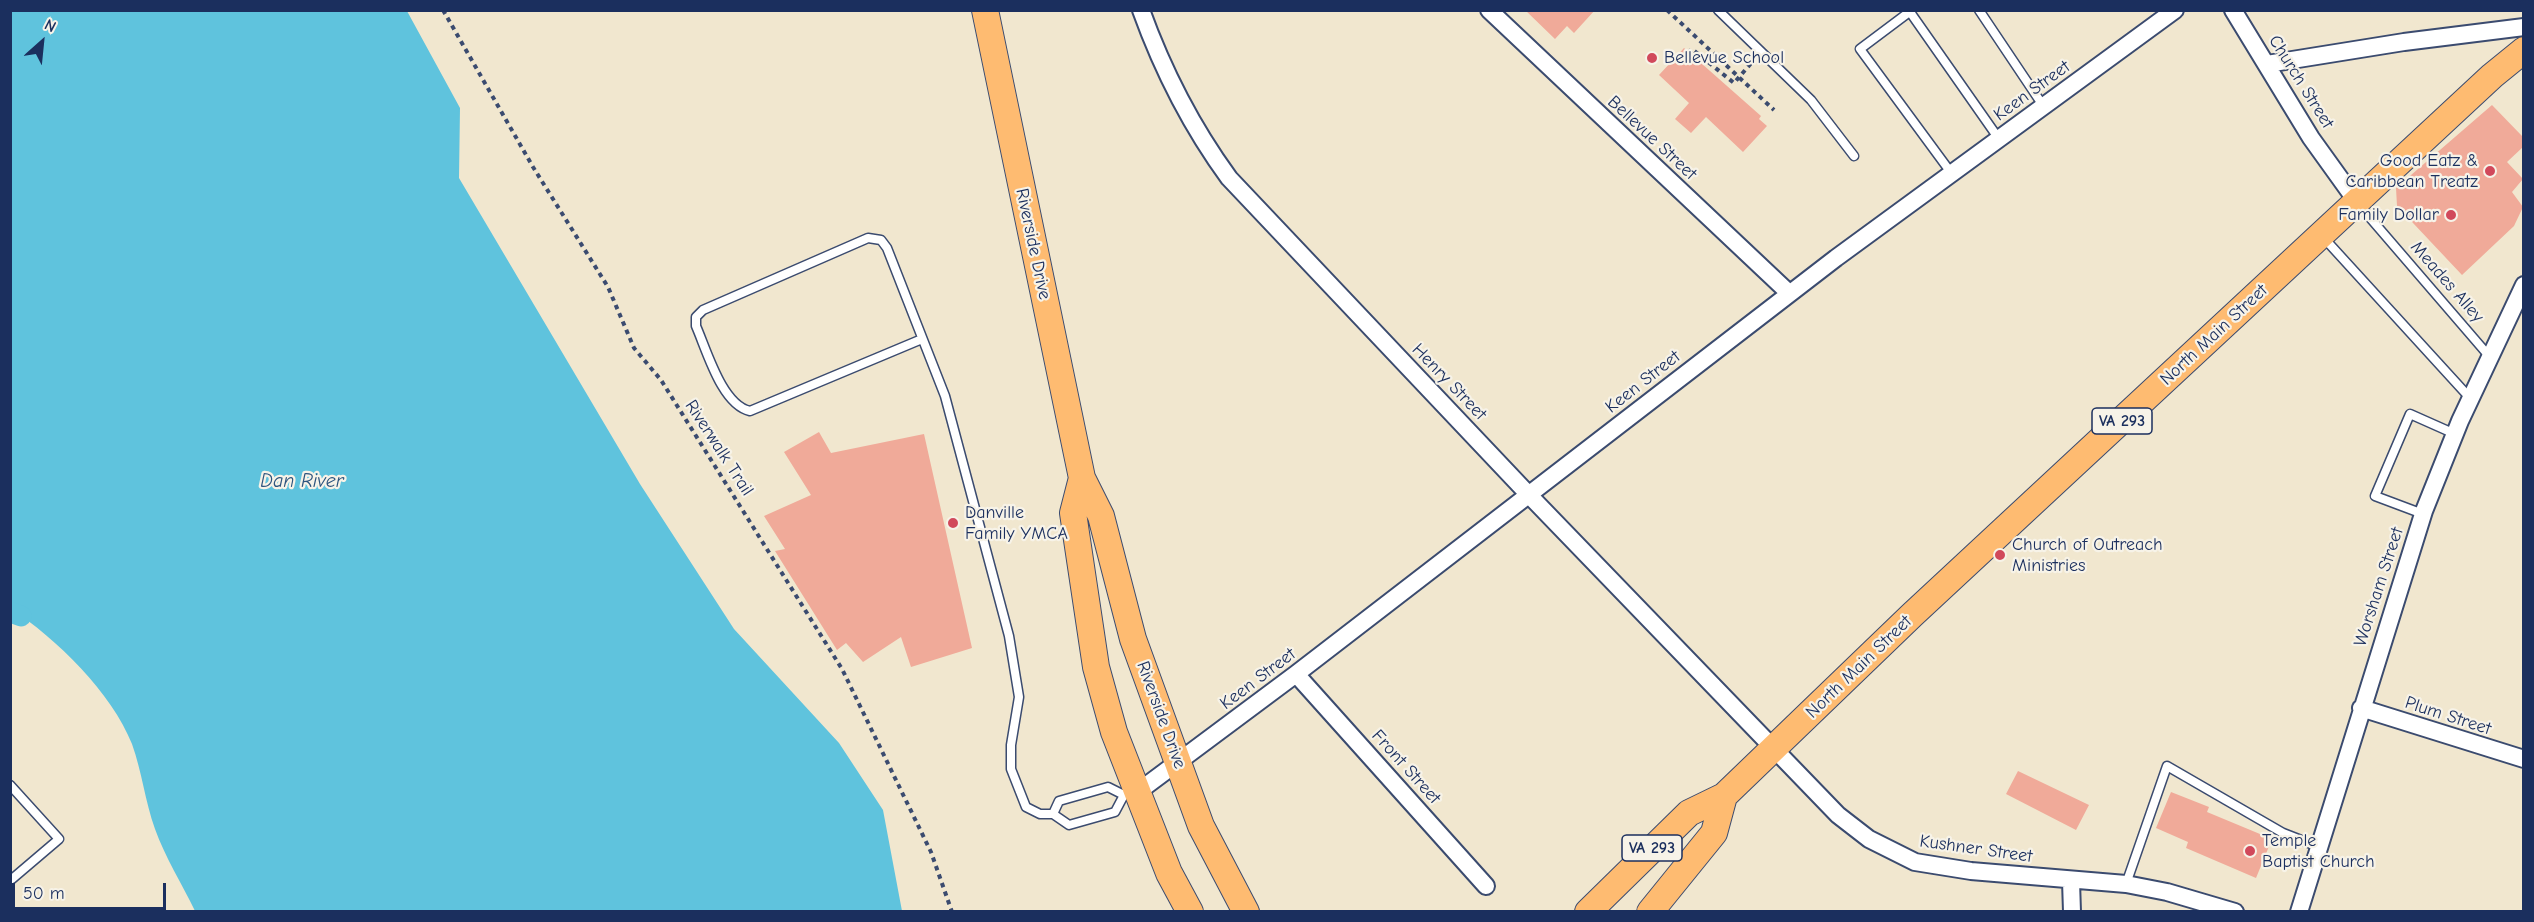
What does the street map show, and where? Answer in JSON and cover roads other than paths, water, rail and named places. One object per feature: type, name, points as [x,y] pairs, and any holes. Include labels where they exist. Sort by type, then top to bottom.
[{"type":"main road","name":"Riverside Drive","points":[[985,10],[1082,478],[1101,516],[1133,639],[1201,826],[1246,912]]},
{"type":"main road","name":"North Main Street","points":[[1588,912],[1689,813],[1725,796],[1912,615],[2492,76],[2523,50]]},
{"type":"main road","name":"Riverside Drive","points":[[1082,478],[1073,513],[1096,667],[1131,793],[1190,912]]},
{"type":"main road","name":"North Main Street","points":[[1650,912],[1714,833],[1725,796]]},
{"type":"street","name":"Henry Street","points":[[1141,10],[1180,101],[1202,141],[1229,178],[1529,495],[1774,749]]},
{"type":"street","name":"Bellevue Street","points":[[1489,10],[1789,293]]},
{"type":"street","name":"Keen Street","points":[[1131,793],[1178,762],[1296,674],[1789,293],[2175,10]]},
{"type":"street","name":"Church Street","points":[[2233,10],[2312,138],[2357,202]]},
{"type":"street","points":[[2267,64],[2404,42],[2523,27]]},
{"type":"street","name":"Worsham Street","points":[[2299,912],[2423,514],[2470,398],[2523,285]]},
{"type":"street","name":"Front Street","points":[[1296,674],[1486,886]]},
{"type":"street","name":"Plum Street","points":[[2361,708],[2523,759]]},
{"type":"street","name":"Kushner Street","points":[[1774,749],[1818,790],[1838,815],[1869,839],[1915,862],[2071,881],[2126,884],[2167,892],[2235,912]]},
{"type":"street","points":[[2071,881],[2072,912]]},
{"type":"lane","points":[[1718,10],[1811,100],[1854,156]]},
{"type":"lane","points":[[1979,10],[2044,106]]},
{"type":"lane","points":[[1952,174],[1860,49],[1911,11],[1999,139]]},
{"type":"lane","name":"Meades Alley","points":[[2357,202],[2489,356]]},
{"type":"lane","points":[[2321,236],[2470,398]]},
{"type":"lane","points":[[922,339],[750,411],[741,409],[727,396],[696,326],[696,317],[703,310],[868,238],[881,240],[887,248],[945,396],[1009,636],[1020,698],[1011,745],[1011,769],[1026,807],[1040,814],[1053,814],[1069,825],[1114,812],[1131,793],[1108,788],[1059,801],[1053,814]]},
{"type":"lane","points":[[2423,514],[2375,496],[2410,414],[2455,435]]},
{"type":"lane","points":[[2126,884],[2167,766],[2283,833],[2319,846]]},
{"type":"lane","points":[[10,785],[59,839],[12,879],[10,877]]},
{"type":"water","name":"Dan River","points":[[10,11],[407,11],[460,108],[459,178],[640,484],[734,629],[839,743],[883,810],[902,911],[195,911],[159,839],[132,744],[111,705],[64,651],[11,609]]},
{"type":"waterway","points":[[10,612],[21,616]]},
{"type":"place","name":"Bellevue School","points":[[1652,58]]},
{"type":"place","name":"Good Eatz & Caribbean Treatz","points":[[2490,171]]},
{"type":"place","name":"Family Dollar","points":[[2451,215]]},
{"type":"place","name":"Danville Family YMCA","points":[[953,523]]},
{"type":"place","name":"Church of Outreach Ministries","points":[[2000,555]]},
{"type":"place","name":"Temple Baptist Church","points":[[2250,851]]}]
